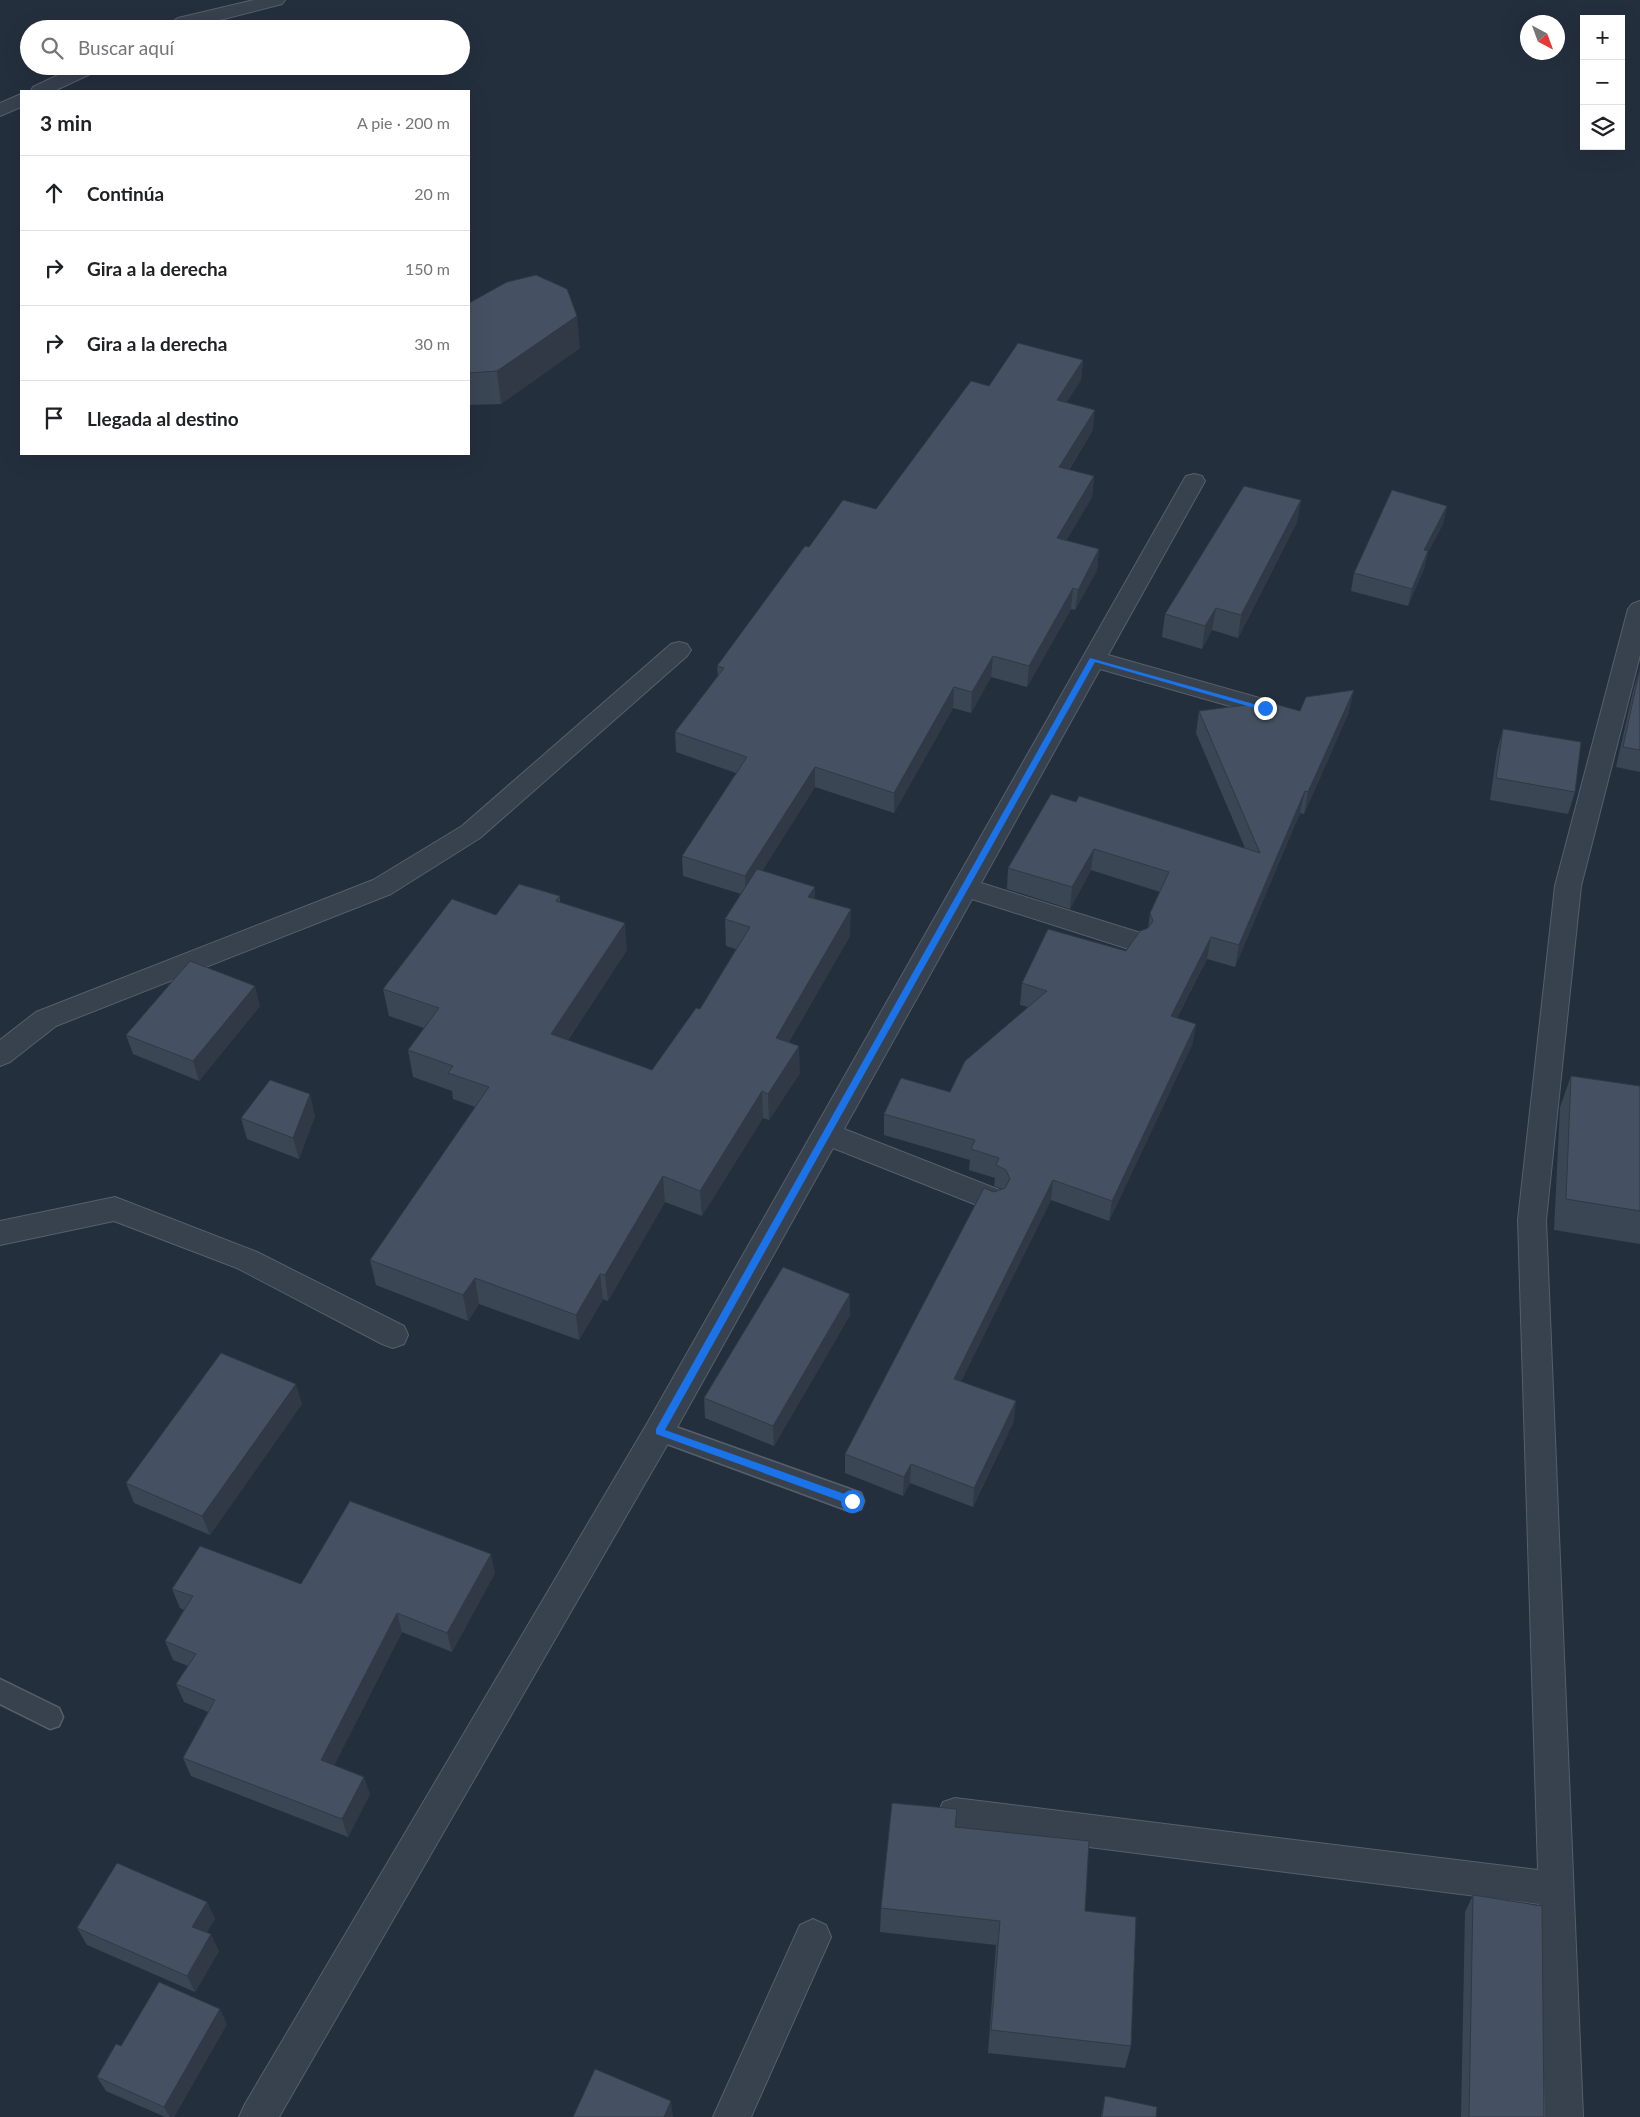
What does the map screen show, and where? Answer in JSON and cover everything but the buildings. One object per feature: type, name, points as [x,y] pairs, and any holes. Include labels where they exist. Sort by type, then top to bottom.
[{"type":"street","points":[[192,20],[276,0]]},
{"type":"street","points":[[42,90],[73,75]]},
{"type":"street","points":[[0,110],[20,100]]},
{"type":"street","points":[[258,2117],[659,1431],[1194,481]]},
{"type":"street","points":[[1564,2117],[1532,1220],[1568,886],[1640,609]]},
{"type":"street","points":[[0,1055],[46,1019],[382,887],[471,832],[679,650]]},
{"type":"street","points":[[1093,659],[1265,708]]},
{"type":"street","points":[[965,887],[1135,941]]},
{"type":"street","points":[[826,1134],[992,1199]]},
{"type":"street","points":[[0,1232],[115,1209],[247,1260],[393,1335]]},
{"type":"street","points":[[955,1814],[1556,1889]]},
{"type":"street","points":[[732,2117],[814,1938]]},
{"type":"lane","points":[[659,1431],[852,1501]]},
{"type":"lane","points":[[0,1691],[50,1717]]},
{"type":"route","points":[[852,1501],[659,1431],[1093,659],[1265,708]]}]
